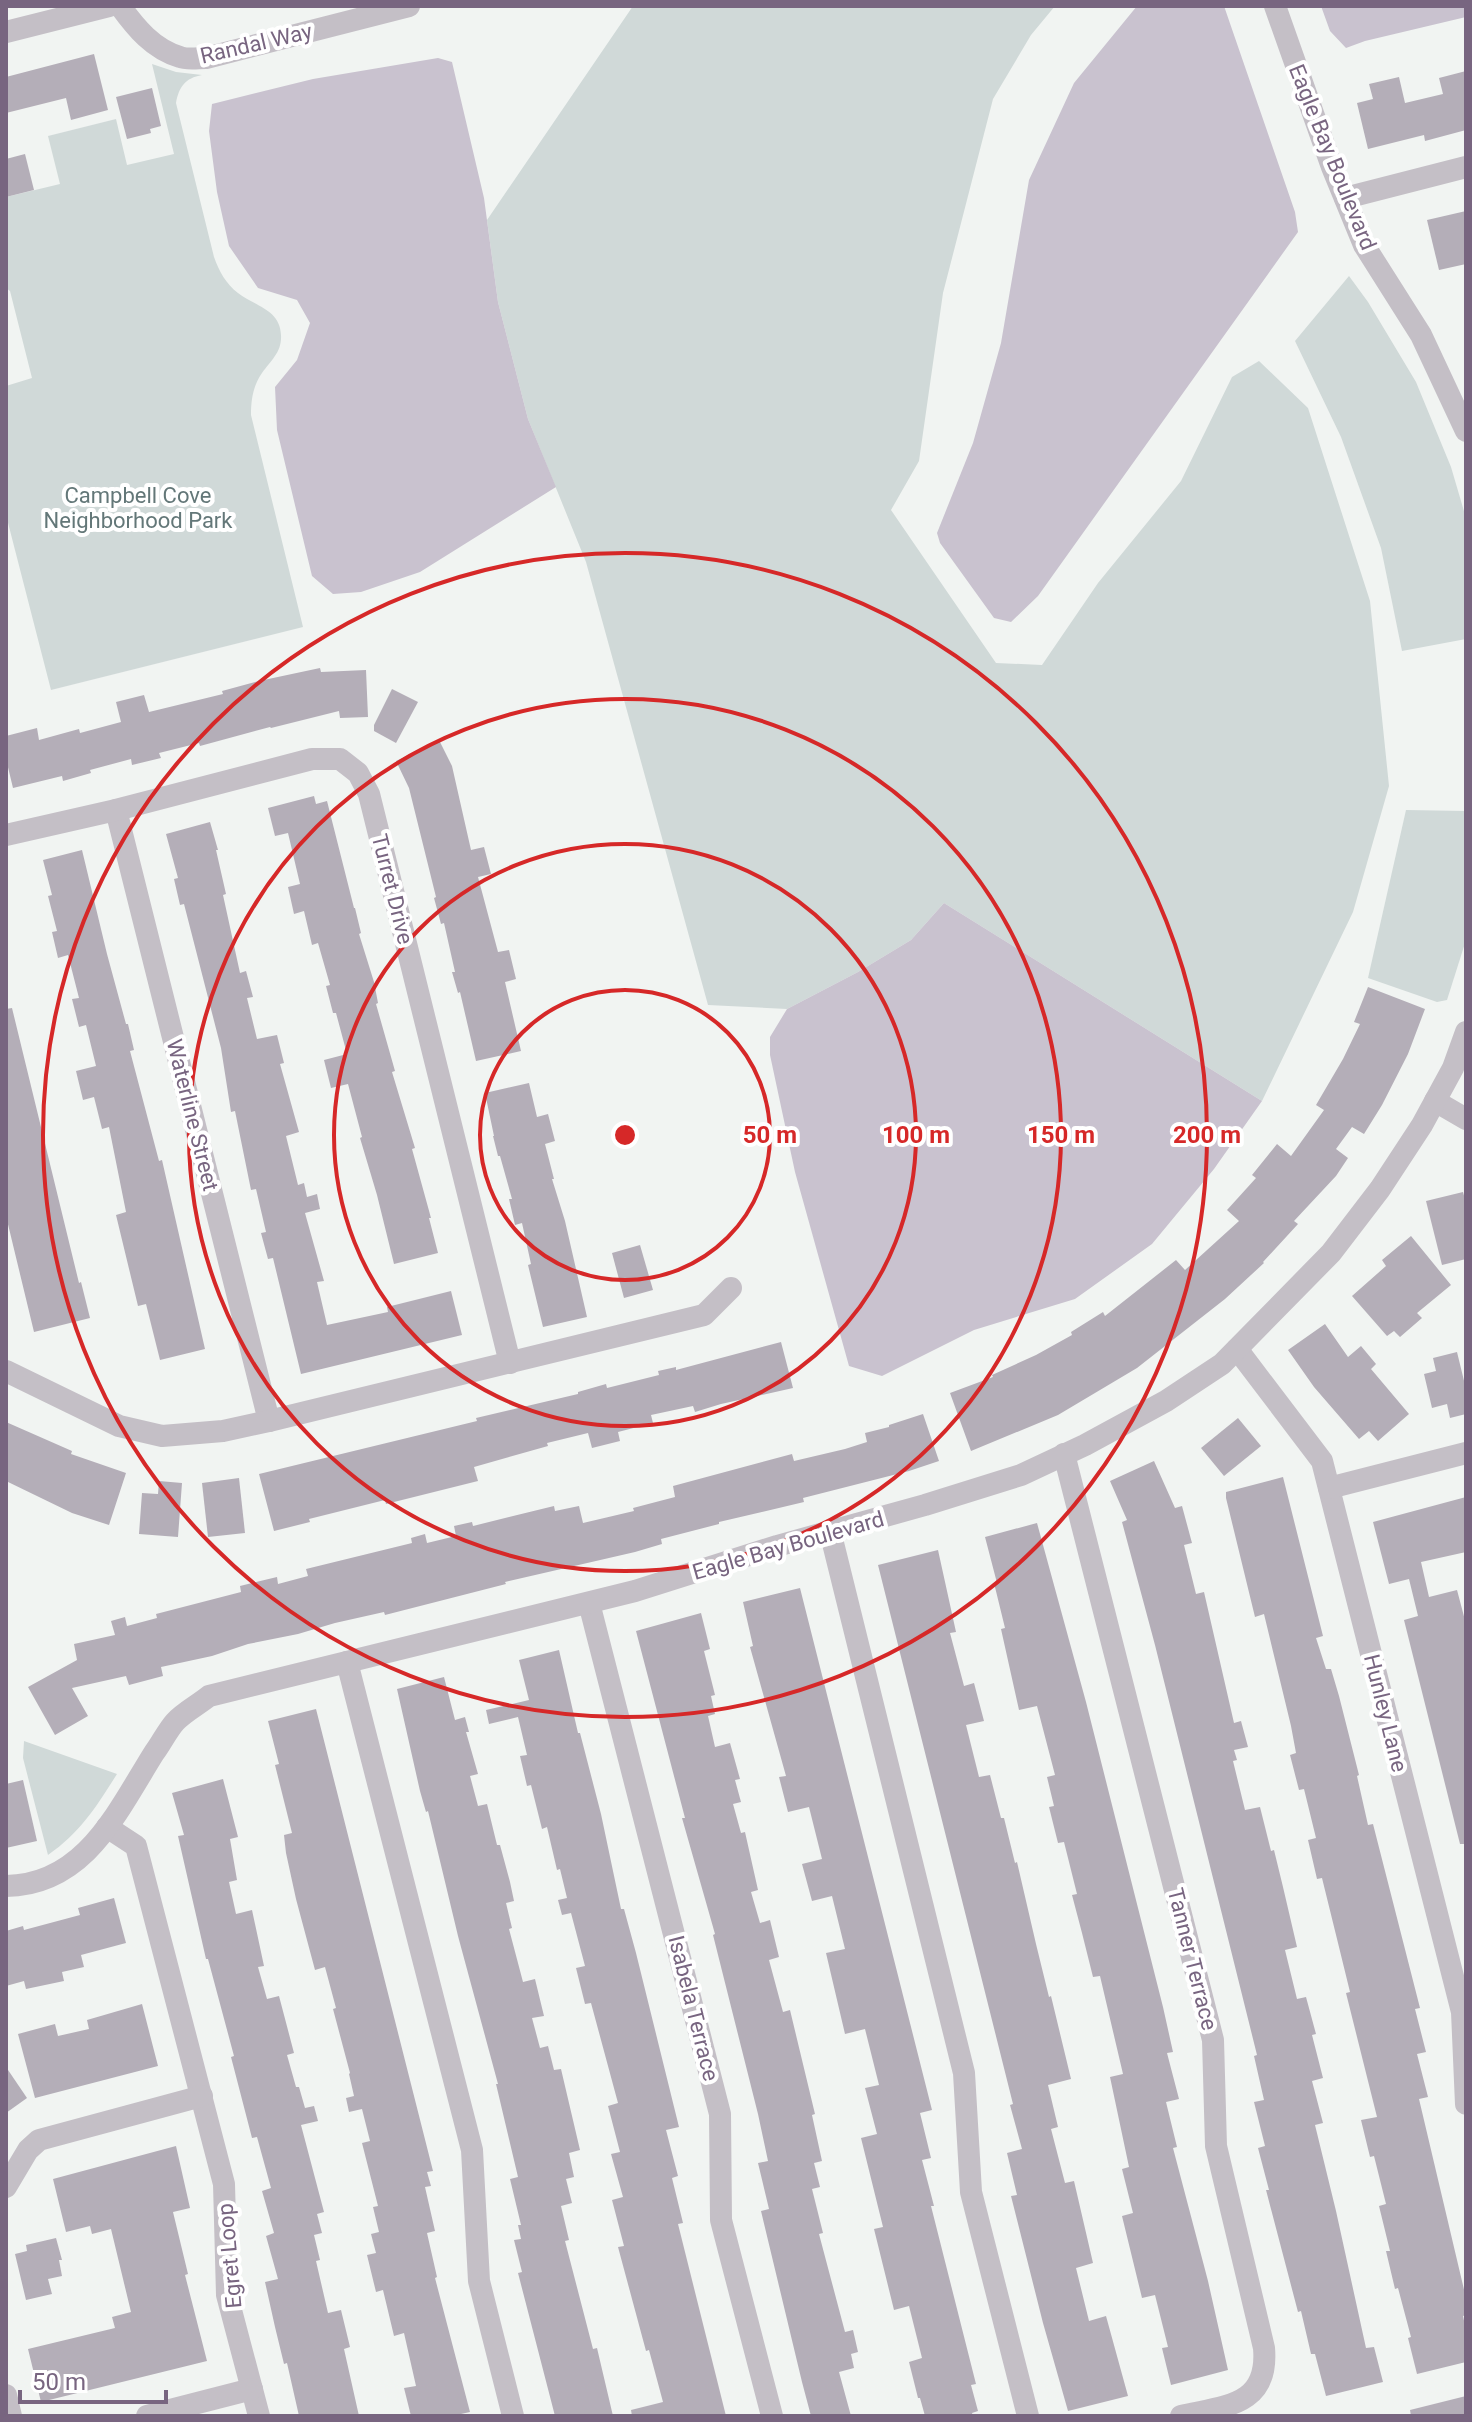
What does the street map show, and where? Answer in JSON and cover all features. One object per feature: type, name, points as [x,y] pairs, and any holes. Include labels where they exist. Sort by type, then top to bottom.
[{"type":"street","points":[[6,32],[109,6]]},
{"type":"street","name":"Randal Way","points":[[120,6],[137,29],[156,45],[182,58],[206,58],[361,12],[409,6]]},
{"type":"street","name":"Eagle Bay Boulevard","points":[[1275,6],[1332,167],[1364,245],[1421,335],[1466,431]]},
{"type":"street","points":[[1345,198],[1466,167]]},
{"type":"street","name":"Turret Drive","points":[[6,835],[312,759],[340,759],[358,773],[369,794],[510,1363]]},
{"type":"street","name":"Waterline Street","points":[[116,810],[269,1421]]},
{"type":"street","name":"Eagle Bay Boulevard","points":[[6,1886],[26,1886],[56,1875],[85,1855],[107,1827],[175,1722],[209,1696],[589,1603],[925,1505],[1021,1475],[1166,1401],[1222,1364],[1331,1253],[1380,1189],[1435,1101],[1453,1068],[1466,1032]]},
{"type":"street","points":[[1435,1101],[1466,1119]]},
{"type":"street","points":[[6,1371],[119,1426],[162,1436],[223,1431],[704,1315],[731,1288]]},
{"type":"street","name":"Hunley Lane","points":[[1237,1349],[1322,1461],[1462,2012],[1466,2104]]},
{"type":"street","points":[[1329,1488],[1466,1453]]},
{"type":"street","name":"Tanner Terrace","points":[[1064,1454],[1213,2040],[1216,2146],[1264,2348],[1266,2366],[1250,2396],[1237,2403],[1181,2416]]},
{"type":"street","points":[[830,1531],[964,2073],[971,2192],[1028,2416]]},
{"type":"street","name":"Isabela Terrace","points":[[589,1603],[720,2114],[721,2220],[772,2416]]},
{"type":"street","points":[[347,1662],[472,2150],[479,2281],[513,2416]]},
{"type":"street","name":"Egret Loop","points":[[107,1827],[136,1846],[202,2096],[224,2184],[227,2295],[259,2416]]},
{"type":"street","points":[[6,2187],[28,2150],[39,2140],[202,2096]]},
{"type":"street","points":[[147,2416],[252,2389]]},
{"type":"street","points":[[6,2395],[11,2416]]},
{"type":"green space","points":[[633,6],[1055,6],[1031,35],[993,99],[943,293],[919,461],[891,510],[996,663],[1042,665],[1098,583],[1181,481],[1232,377],[1259,361],[1308,408],[1370,601],[1389,786],[1353,912],[1262,1101],[944,903],[911,940],[787,1009],[708,1005],[586,562],[528,419],[498,302],[487,220]]},
{"type":"green space","name":"Campbell Cove Neighborhood Park","points":[[152,64],[176,72],[202,75],[184,84],[176,103],[214,257],[230,286],[265,309],[280,326],[280,346],[256,383],[251,415],[303,627],[51,690],[6,515],[6,386],[32,378],[10,291],[6,288],[6,197],[60,184],[48,136],[116,119],[127,165],[174,154]]},
{"type":"green space","points":[[1349,276],[1416,382],[1451,467],[1466,518],[1466,639],[1402,651],[1381,548],[1341,437],[1295,341]]},
{"type":"green space","points":[[1406,810],[1466,811],[1466,940],[1447,1000],[1437,1002],[1368,978]]},
{"type":"green space","points":[[24,1741],[117,1774],[79,1828],[48,1855],[23,1758]]},
{"type":"shaded area","points":[[1137,6],[1224,6],[1295,212],[1298,232],[1038,596],[1011,622],[994,618],[940,543],[937,533],[973,443],[1001,343],[1029,180],[1074,83]]},
{"type":"shaded area","points":[[1321,6],[1466,6],[1466,17],[1346,48],[1330,31]]},
{"type":"shaded area","points":[[438,58],[452,62],[484,198],[498,302],[528,419],[556,487],[420,572],[361,592],[333,594],[312,576],[277,430],[275,387],[297,360],[310,323],[297,300],[258,288],[229,246],[217,192],[209,131],[212,104],[313,79]]},
{"type":"shaded area","points":[[944,903],[1262,1101],[1214,1169],[1152,1244],[1075,1299],[974,1330],[882,1376],[849,1366],[795,1172],[770,1055],[770,1037],[787,1009],[911,940]]},
{"type":"building","points":[[94,54],[108,110],[71,120],[66,98],[6,113],[6,77]]},
{"type":"building","points":[[1466,71],[1466,130],[1425,141],[1424,135],[1368,149],[1357,103],[1373,99],[1369,84],[1399,77],[1405,103],[1443,94],[1439,78]]},
{"type":"building","points":[[152,88],[161,126],[150,129],[151,133],[127,139],[116,97]]},
{"type":"building","points":[[25,154],[34,190],[6,197],[6,159]]},
{"type":"building","points":[[1466,211],[1466,264],[1439,270],[1427,220]]},
{"type":"building","points":[[320,668],[321,672],[366,670],[368,717],[340,718],[339,711],[200,746],[199,743],[159,753],[161,758],[132,765],[131,759],[63,781],[62,776],[13,788],[6,759],[6,736],[37,728],[39,740],[79,729],[80,733],[121,722],[116,702],[144,695],[149,712],[223,694],[222,691],[259,681]]},
{"type":"building","points":[[392,689],[418,702],[396,743],[374,731]]},
{"type":"building","points":[[439,740],[452,766],[471,850],[484,847],[491,874],[478,877],[498,952],[509,950],[516,979],[505,982],[521,1051],[476,1061],[409,788],[396,761]]},
{"type":"building","points":[[314,796],[316,804],[327,801],[359,934],[374,982],[376,1004],[395,1071],[392,1072],[415,1148],[412,1149],[438,1253],[394,1264],[348,1084],[331,1088],[324,1060],[347,1054],[336,1013],[333,1013],[326,986],[330,985],[318,943],[312,945],[304,911],[294,914],[288,887],[300,884],[288,833],[275,836],[268,808]]},
{"type":"building","points":[[210,822],[240,973],[246,971],[253,997],[247,998],[257,1039],[277,1035],[284,1063],[280,1064],[299,1132],[286,1136],[298,1185],[304,1183],[307,1197],[317,1194],[320,1209],[305,1213],[324,1281],[317,1282],[327,1325],[388,1312],[387,1307],[451,1291],[462,1335],[301,1374],[273,1258],[268,1259],[261,1233],[266,1232],[256,1189],[251,1190],[235,1111],[231,1112],[221,1048],[184,904],[180,905],[174,879],[178,878],[166,834]]},
{"type":"building","points":[[82,850],[107,954],[128,1024],[134,1050],[130,1051],[159,1161],[162,1160],[205,1349],[160,1360],[146,1304],[138,1306],[116,1215],[126,1212],[109,1127],[102,1129],[94,1097],[83,1100],[76,1071],[96,1066],[86,1025],[79,1027],[72,999],[79,998],[68,955],[58,958],[52,932],[57,931],[43,860]]},
{"type":"building","points":[[1368,987],[1425,1009],[1408,1054],[1382,1105],[1364,1134],[1352,1127],[1336,1149],[1348,1158],[1336,1176],[1294,1221],[1298,1224],[1264,1263],[1225,1299],[1137,1368],[1058,1415],[971,1451],[950,1393],[993,1377],[1072,1335],[1071,1332],[1103,1312],[1105,1316],[1176,1260],[1185,1270],[1239,1221],[1227,1210],[1256,1178],[1252,1175],[1277,1144],[1291,1156],[1324,1110],[1316,1105],[1360,1024],[1354,1022]]},
{"type":"building","points":[[12,1008],[90,1318],[34,1332],[6,1216],[6,1009]]},
{"type":"building","points":[[529,1083],[537,1117],[548,1114],[555,1141],[545,1144],[587,1317],[543,1327],[528,1265],[531,1264],[522,1223],[515,1225],[509,1199],[512,1199],[498,1156],[485,1093]]},
{"type":"building","points":[[1463,1192],[1466,1203],[1466,1259],[1442,1265],[1426,1201]]},
{"type":"building","points":[[1411,1236],[1451,1285],[1417,1313],[1422,1318],[1400,1337],[1394,1331],[1387,1336],[1352,1296],[1386,1266],[1382,1260]]},
{"type":"building","points":[[640,1245],[653,1290],[624,1298],[612,1253]]},
{"type":"building","points":[[1325,1324],[1348,1357],[1361,1346],[1376,1364],[1371,1369],[1409,1414],[1378,1441],[1369,1431],[1359,1439],[1314,1387],[1288,1350]]},
{"type":"building","points":[[781,1342],[793,1388],[695,1412],[693,1406],[651,1415],[653,1423],[618,1432],[620,1441],[592,1448],[588,1433],[547,1443],[548,1446],[474,1467],[478,1481],[386,1504],[385,1500],[274,1531],[259,1474]]},
{"type":"building","points":[[1457,1352],[1466,1389],[1466,1414],[1450,1418],[1447,1404],[1432,1408],[1424,1374],[1436,1371],[1433,1358]]},
{"type":"building","points":[[923,1414],[939,1461],[803,1498],[804,1502],[661,1539],[662,1544],[635,1552],[161,1667],[163,1676],[129,1685],[126,1676],[72,1688],[88,1716],[55,1735],[28,1687],[77,1660],[74,1644],[115,1635],[111,1621],[125,1617],[127,1626],[157,1618],[156,1614],[241,1592],[240,1586],[277,1577],[278,1584],[308,1576],[306,1569],[412,1543],[411,1538],[425,1534],[427,1543],[456,1536],[454,1526],[472,1522],[473,1526],[554,1506],[555,1511],[579,1506],[583,1523],[634,1511],[633,1508],[675,1497],[673,1486],[792,1454],[794,1461],[845,1449],[867,1442],[865,1433]]},
{"type":"building","points":[[1238,1418],[1261,1446],[1224,1476],[1201,1448]]},
{"type":"building","points":[[6,1422],[72,1451],[71,1454],[126,1473],[109,1525],[72,1513],[6,1481]]},
{"type":"building","points":[[1154,1461],[1175,1508],[1182,1506],[1192,1543],[1184,1545],[1196,1594],[1204,1592],[1234,1723],[1241,1721],[1248,1747],[1234,1750],[1237,1760],[1233,1761],[1245,1810],[1260,1807],[1271,1851],[1274,1850],[1297,1947],[1285,1950],[1297,1999],[1306,1997],[1323,2078],[1312,2081],[1323,2123],[1315,2125],[1366,2348],[1374,2347],[1383,2382],[1326,2396],[1315,2354],[1311,2354],[1301,2311],[1298,2312],[1266,2190],[1269,2190],[1258,2148],[1265,2146],[1254,2102],[1264,2100],[1254,2056],[1257,2055],[1122,1522],[1127,1520],[1110,1481]]},
{"type":"building","points":[[1283,1477],[1323,1636],[1316,1638],[1326,1669],[1331,1669],[1339,1696],[1368,1825],[1373,1824],[1420,2008],[1415,2009],[1426,2052],[1417,2054],[1428,2097],[1419,2099],[1466,2298],[1466,2315],[1463,2316],[1466,2362],[1417,2374],[1408,2338],[1411,2337],[1386,2251],[1390,2251],[1379,2206],[1386,2204],[1361,2120],[1377,2117],[1346,1993],[1350,1992],[1322,1878],[1317,1879],[1308,1840],[1316,1838],[1304,1789],[1299,1790],[1290,1755],[1296,1753],[1264,1614],[1255,1617],[1226,1498],[1226,1492]]},
{"type":"building","points":[[239,1478],[245,1533],[208,1537],[202,1483]]},
{"type":"building","points":[[159,1481],[182,1483],[178,1537],[139,1534],[142,1493],[158,1494]]},
{"type":"building","points":[[1466,1497],[1466,1552],[1421,1562],[1429,1597],[1457,1590],[1466,1624],[1466,1844],[1460,1844],[1404,1620],[1418,1616],[1409,1579],[1389,1584],[1373,1522]]},
{"type":"building","points":[[1037,1523],[1163,2007],[1173,2052],[1167,2053],[1179,2099],[1166,2102],[1177,2147],[1173,2148],[1228,2370],[1171,2385],[1162,2348],[1168,2347],[1155,2295],[1142,2298],[1122,2216],[1133,2213],[1122,2169],[1129,2167],[1110,2077],[1123,2074],[1100,1976],[1093,1977],[1072,1895],[1077,1894],[1064,1842],[1058,1843],[1049,1807],[1054,1806],[1047,1777],[1055,1775],[1037,1706],[1019,1710],[1001,1629],[1005,1628],[994,1583],[997,1583],[985,1537]]},
{"type":"building","points":[[938,1550],[956,1632],[950,1633],[964,1686],[974,1683],[984,1721],[966,1725],[979,1777],[990,1775],[1001,1818],[1004,1818],[1071,2079],[1048,2085],[1058,2127],[1051,2129],[1065,2183],[1074,2181],[1093,2263],[1076,2268],[1089,2321],[1106,2316],[1128,2396],[1068,2411],[1011,2196],[1017,2195],[1007,2153],[1022,2149],[1010,2105],[1013,2104],[878,1565]]},
{"type":"building","points":[[800,1588],[932,2110],[920,2113],[931,2158],[922,2160],[976,2384],[971,2385],[978,2411],[972,2413],[973,2416],[925,2416],[918,2398],[909,2362],[922,2358],[909,2306],[894,2310],[874,2229],[883,2227],[861,2138],[877,2134],[865,2088],[879,2085],[865,2029],[845,2034],[826,1953],[845,1949],[832,1896],[812,1901],[802,1864],[822,1859],[809,1807],[788,1812],[779,1777],[786,1776],[750,1647],[753,1646],[743,1602]]},
{"type":"building","points":[[701,1613],[710,1649],[704,1651],[715,1695],[711,1696],[715,1714],[708,1716],[715,1747],[730,1743],[740,1779],[735,1780],[741,1802],[733,1804],[741,1833],[745,1832],[758,1890],[751,1892],[760,1923],[770,1920],[779,1957],[769,1960],[783,2012],[790,2010],[815,2114],[812,2115],[822,2161],[814,2163],[820,2187],[812,2189],[823,2233],[819,2234],[845,2332],[853,2330],[858,2352],[851,2354],[854,2368],[839,2372],[851,2416],[811,2416],[761,2211],[769,2209],[758,2163],[768,2161],[758,2114],[636,1631]]},
{"type":"building","points":[[559,1650],[601,1814],[621,1909],[624,1909],[636,1953],[679,2127],[666,2130],[678,2176],[672,2178],[683,2223],[678,2224],[726,2416],[632,2416],[631,2410],[663,2402],[618,2247],[624,2246],[612,2200],[623,2197],[611,2154],[620,2152],[608,2106],[618,2103],[591,2003],[585,2004],[576,1968],[585,1966],[571,1913],[562,1915],[558,1900],[567,1898],[560,1869],[557,1870],[547,1827],[542,1829],[531,1785],[527,1786],[520,1756],[527,1755],[518,1717],[489,1724],[486,1710],[529,1700],[519,1660]]},
{"type":"building","points":[[444,1677],[455,1720],[465,1717],[478,1774],[470,1776],[478,1806],[487,1804],[510,1882],[514,1901],[506,1903],[512,1928],[509,1929],[523,1982],[535,1979],[544,2016],[532,2018],[540,2048],[548,2046],[554,2070],[561,2069],[580,2150],[569,2153],[574,2177],[566,2179],[572,2203],[561,2206],[569,2240],[565,2241],[593,2349],[597,2348],[613,2416],[555,2416],[518,2273],[522,2272],[514,2240],[521,2239],[518,2225],[521,2225],[510,2179],[518,2177],[498,2084],[428,1811],[420,1791],[397,1689]]},
{"type":"building","points":[[316,1709],[433,2171],[427,2172],[431,2186],[425,2187],[435,2231],[427,2233],[435,2278],[470,2412],[452,2416],[411,2416],[404,2388],[416,2386],[404,2333],[394,2336],[383,2290],[376,2292],[367,2255],[376,2253],[371,2234],[379,2232],[373,2207],[378,2206],[362,2143],[370,2141],[362,2109],[349,2112],[346,2098],[354,2096],[333,2009],[336,2008],[325,1967],[315,1970],[286,1853],[284,1835],[292,1833],[268,1721]]},
{"type":"building","points":[[223,1779],[238,1837],[230,1839],[237,1880],[229,1882],[236,1914],[252,1910],[264,1966],[258,1967],[267,1999],[279,1996],[294,2053],[287,2055],[296,2087],[299,2087],[305,2108],[314,2106],[318,2121],[301,2125],[324,2212],[317,2214],[322,2233],[314,2235],[320,2260],[316,2261],[328,2313],[341,2310],[350,2347],[344,2349],[359,2416],[299,2416],[265,2282],[278,2279],[266,2236],[274,2233],[262,2191],[271,2188],[257,2137],[252,2138],[231,2057],[234,2056],[206,1959],[178,1836],[184,1835],[172,1793]]},
{"type":"building","points":[[23,1780],[37,1841],[6,1848],[6,1784]]},
{"type":"building","points":[[114,1898],[126,1943],[81,1955],[84,1967],[62,1972],[64,1981],[26,1989],[24,1981],[6,1986],[6,1931],[23,1926],[24,1930],[80,1915],[78,1908]]},
{"type":"building","points":[[142,2004],[158,2066],[35,2098],[18,2034],[55,2024],[58,2036],[89,2029],[87,2020]]},
{"type":"building","points":[[6,2067],[27,2098],[6,2113]]},
{"type":"building","points":[[176,2146],[190,2208],[173,2212],[207,2361],[41,2402],[28,2349],[115,2328],[112,2317],[131,2312],[111,2229],[92,2234],[90,2226],[66,2232],[53,2179]]},
{"type":"building","points":[[56,2238],[62,2260],[59,2260],[62,2276],[48,2279],[52,2294],[26,2300],[15,2254],[27,2251],[26,2245]]},
{"type":"building","points":[[1466,2396],[1466,2416],[1411,2416],[1410,2410]]}]
